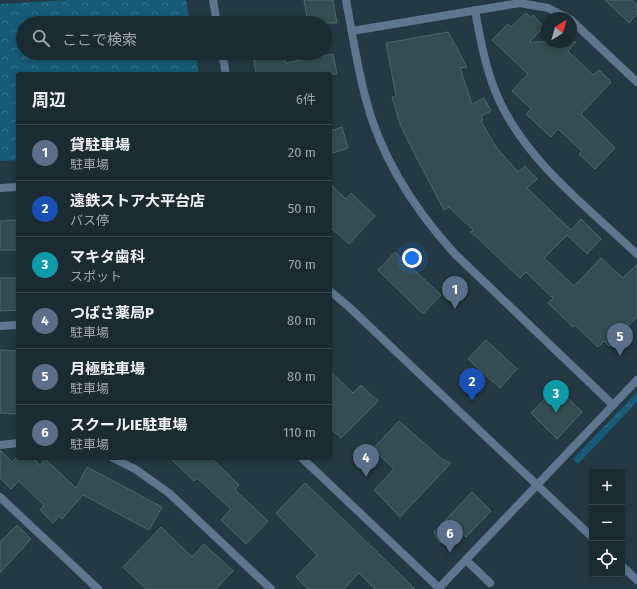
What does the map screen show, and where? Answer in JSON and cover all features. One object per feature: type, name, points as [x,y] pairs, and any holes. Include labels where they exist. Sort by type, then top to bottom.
[{"type":"street","points":[[213,0],[216,16]]},
{"type":"street","points":[[346,0],[362,85],[373,122],[394,170],[421,214],[455,254],[613,405]]},
{"type":"street","points":[[352,31],[513,4],[534,4],[556,12]]},
{"type":"street","points":[[475,10],[486,62],[494,87],[508,117],[522,139],[556,178],[637,253]]},
{"type":"street","points":[[577,26],[637,82]]},
{"type":"street","points":[[223,60],[226,72]]},
{"type":"street","points":[[0,188],[16,187]]},
{"type":"street","points":[[332,293],[589,534]]},
{"type":"street","points":[[0,326],[16,325]]},
{"type":"street","points":[[304,460],[439,588],[637,380]]},
{"type":"street","points":[[0,445],[16,443]]},
{"type":"street","points":[[117,460],[135,469],[169,493],[271,589]]},
{"type":"street","points":[[0,497],[98,589]]},
{"type":"street","points":[[466,560],[490,583]]},
{"type":"street","points":[[625,569],[637,580]]},
{"type":"green space","points":[[68,0],[186,0],[189,16],[16,16],[16,60],[196,60],[199,72],[16,72],[16,160],[0,161],[0,4]]},
{"type":"green space","points":[[637,392],[637,402],[578,464],[573,459]]},
{"type":"building","points":[[304,0],[333,0],[337,23],[332,23],[332,16],[307,16]]},
{"type":"building","points":[[605,0],[632,0],[637,5],[637,14],[629,23]]},
{"type":"building","points":[[526,13],[531,18],[533,15],[541,24],[541,30],[529,42],[541,42],[541,48],[571,48],[568,51],[593,75],[599,70],[611,82],[581,114],[615,148],[595,169],[579,154],[582,151],[558,129],[551,137],[526,114],[531,109],[512,91],[528,74],[492,40],[508,24],[511,27]]},
{"type":"building","points":[[448,32],[467,67],[460,68],[472,104],[484,98],[491,111],[481,116],[483,120],[481,121],[496,147],[518,172],[525,166],[537,179],[527,188],[571,230],[581,219],[601,239],[587,254],[567,235],[544,258],[574,286],[601,258],[623,278],[637,264],[637,317],[609,346],[604,341],[598,347],[575,325],[573,327],[548,303],[553,298],[526,272],[520,278],[471,232],[473,230],[449,207],[444,210],[410,145],[400,124],[392,97],[396,96],[386,43]]},
{"type":"building","points":[[333,54],[337,74],[332,74],[332,72],[256,72],[254,60],[285,60],[285,63],[301,60],[332,60]]},
{"type":"building","points":[[342,127],[348,148],[332,153],[332,130]]},
{"type":"building","points":[[332,186],[346,199],[351,193],[375,216],[349,244],[332,229]]},
{"type":"building","points":[[16,220],[16,250],[0,250],[0,221]]},
{"type":"building","points":[[395,252],[441,295],[423,314],[378,270]]},
{"type":"building","points":[[0,278],[16,278],[16,310],[0,311]]},
{"type":"building","points":[[486,340],[517,369],[500,388],[468,359]]},
{"type":"building","points":[[0,350],[16,351],[16,414],[0,413]]},
{"type":"building","points":[[332,373],[353,393],[361,385],[378,401],[341,438],[332,430]]},
{"type":"building","points":[[556,387],[582,412],[557,439],[531,413]]},
{"type":"building","points":[[399,421],[442,459],[451,463],[400,517],[374,490],[394,469],[373,449]]},
{"type":"building","points":[[0,450],[12,462],[16,458],[16,460],[35,460],[40,465],[44,460],[46,460],[76,488],[87,467],[162,507],[149,530],[83,495],[62,519],[59,516],[53,523],[40,510],[44,505],[19,481],[11,489],[0,478]]},
{"type":"building","points":[[172,460],[213,460],[239,485],[235,490],[268,521],[246,544],[221,520],[231,509],[197,478],[194,481]]},
{"type":"building","points":[[305,483],[415,589],[375,589],[359,573],[344,589],[308,589],[296,577],[317,555],[276,513]]},
{"type":"building","points":[[472,492],[491,511],[466,537],[462,533],[439,543],[434,532]]},
{"type":"building","points":[[17,525],[31,539],[0,573],[0,542]]},
{"type":"building","points":[[161,527],[192,557],[204,544],[233,571],[216,589],[146,589],[123,567]]},
{"type":"place","name":"貸駐車場","points":[[455,309]]},
{"type":"place","name":"月極駐車場","points":[[620,356]]},
{"type":"place","name":"遠鉄ストア大平台店","points":[[472,401]]},
{"type":"place","name":"マキタ歯科","points":[[556,413]]},
{"type":"place","name":"つばさ薬局P","points":[[366,477]]},
{"type":"place","name":"スクールIE駐車場","points":[[450,553]]}]
